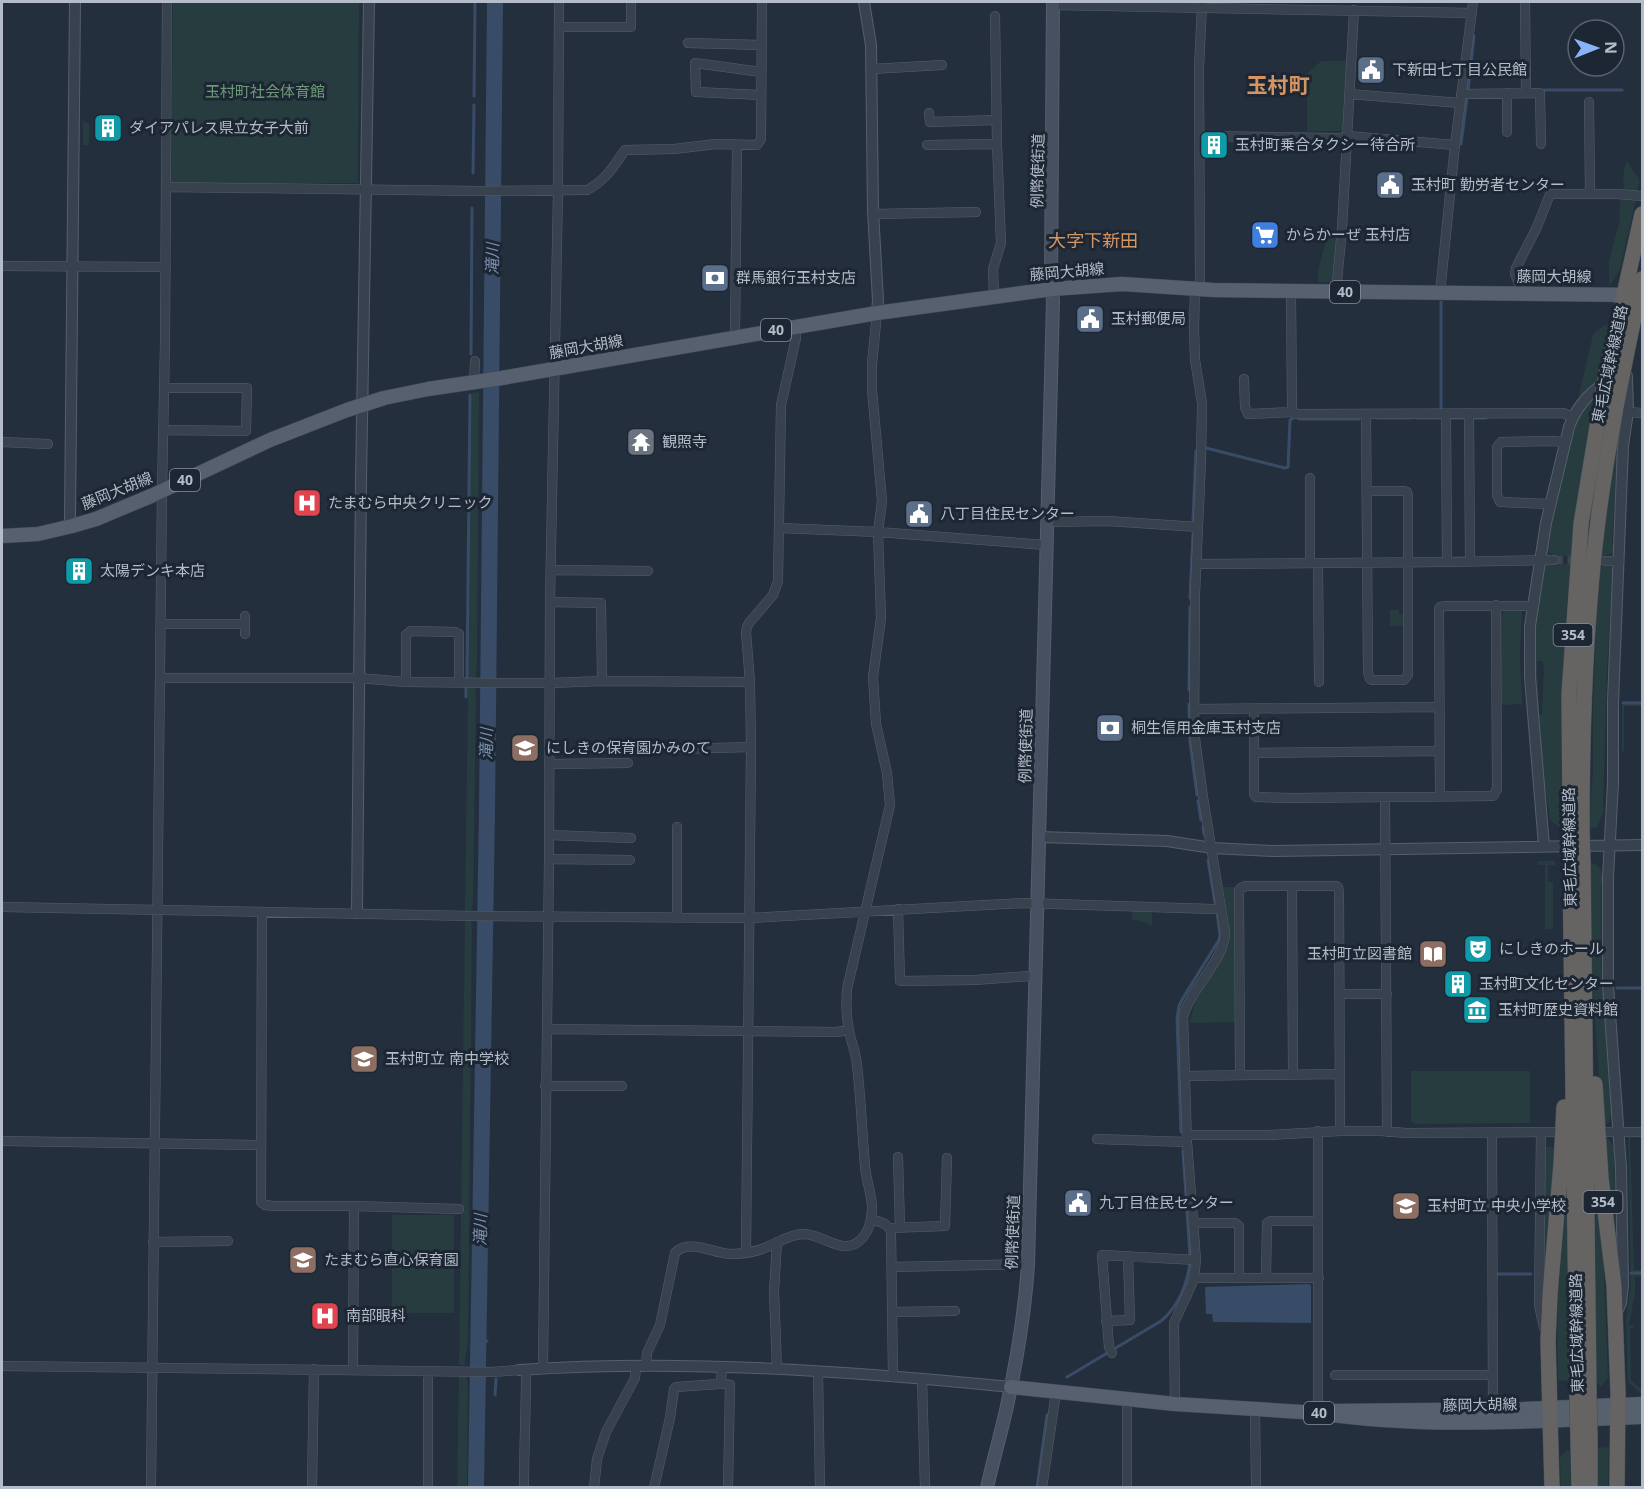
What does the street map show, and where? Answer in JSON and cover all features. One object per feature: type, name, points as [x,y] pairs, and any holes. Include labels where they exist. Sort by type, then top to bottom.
[{"type":"highway","name":"東毛広域幹線道路","points":[[1576,828],[1590,599],[1604,476],[1635,295],[1642,214]]},
{"type":"highway","name":"東毛広域幹線道路","points":[[1590,1488],[1584,1438],[1576,828],[1569,694],[1581,524],[1604,384],[1642,279]]},
{"type":"highway","name":"354","points":[[1552,1488],[1548,1341],[1550,1294],[1563,1132],[1567,1015],[1578,998],[1589,1015],[1601,1178],[1614,1285],[1617,1488]]},
{"type":"highway","name":"東毛広域幹線道路","points":[[1579,1488],[1584,1438]]},
{"type":"main road","name":"例幣使街道","points":[[987,1488],[1011,1387],[1026,1293],[1028,1264],[1053,301],[1053,3]]},
{"type":"main road","name":"藤岡大胡線","points":[[2,536],[38,534],[72,526],[110,513],[270,440],[363,405],[410,392],[877,313],[1052,289],[1122,284],[1291,292],[1635,295]]},
{"type":"main road","name":"藤岡大胡線","points":[[1011,1387],[1175,1404],[1405,1421],[1494,1417],[1551,1410],[1642,1417]]},
{"type":"main road","name":"藤岡大胡線","points":[[1616,1416],[1642,1406]]},
{"type":"main road","name":"藤岡大胡線","points":[[1318,1413],[1386,1412],[1494,1417]]},
{"type":"street","points":[[72,526],[70,518],[75,2]]},
{"type":"street","points":[[151,1488],[165,388],[167,2]]},
{"type":"street","points":[[357,913],[369,2]]},
{"type":"street","points":[[543,1368],[550,602],[558,191],[559,2]]},
{"type":"street","points":[[559,27],[631,27],[631,2]]},
{"type":"street","points":[[167,187],[587,190],[598,185],[609,174],[625,150],[716,144],[754,146],[761,139],[762,2]]},
{"type":"street","points":[[594,1488],[597,1458],[606,1432],[641,1367],[660,1325],[675,1252],[679,1248],[686,1246],[730,1254],[746,1253],[771,1245],[786,1237],[806,1234],[846,1246],[855,1245],[867,1232],[871,1219],[872,1207],[865,1168],[857,1065],[846,1004],[847,989],[890,805],[887,773],[876,724],[873,677],[881,618],[878,532],[882,501],[872,390],[878,300],[873,214],[871,38],[864,2]]},
{"type":"street","points":[[1440,293],[1460,99],[1473,2]]},
{"type":"street","points":[[1525,2],[1526,93]]},
{"type":"street","points":[[1053,3],[1306,5],[1354,10],[1373,6],[1472,13]]},
{"type":"street","points":[[1175,1404],[1174,1323],[1194,1278],[1196,1260],[1187,1138],[1183,1017],[1189,1000],[1224,944],[1226,933],[1194,731],[1196,564],[1202,403],[1195,360],[1194,322],[1198,289],[1199,68],[1203,5]]},
{"type":"street","points":[[1336,292],[1342,229],[1354,10]]},
{"type":"street","points":[[994,297],[993,269],[1001,243],[995,16]]},
{"type":"street","points":[[688,43],[761,45]]},
{"type":"street","points":[[761,72],[695,63],[696,92],[761,95]]},
{"type":"street","points":[[872,69],[942,65]]},
{"type":"street","points":[[1507,93],[1507,132]]},
{"type":"street","points":[[1349,94],[1460,99],[1507,93],[1540,93],[1540,144]]},
{"type":"street","points":[[1589,102],[1590,194]]},
{"type":"street","points":[[929,113],[930,122],[996,120]]},
{"type":"street","points":[[1199,136],[1340,138],[1347,136],[1455,145]]},
{"type":"street","points":[[927,145],[997,144]]},
{"type":"street","points":[[735,338],[737,146]]},
{"type":"street","points":[[1523,294],[1515,274],[1516,268],[1550,195],[1642,196]]},
{"type":"street","points":[[873,214],[976,212]]},
{"type":"street","points":[[2,266],[166,267]]},
{"type":"street","points":[[1291,292],[1293,412]]},
{"type":"street","points":[[746,1253],[751,747],[747,627],[770,600],[778,580],[781,405],[796,338],[795,327]]},
{"type":"street","points":[[475,361],[477,382]]},
{"type":"street","points":[[1614,1318],[1621,1303],[1623,1284],[1619,1132],[1608,985],[1608,877],[1623,446],[1628,412],[1624,362]]},
{"type":"street","points":[[1244,379],[1245,407],[1248,414],[1293,412],[1299,414],[1563,413],[1573,417]]},
{"type":"street","points":[[1544,846],[1530,677],[1533,606],[1551,504],[1573,417],[1593,392],[1604,384]]},
{"type":"street","points":[[164,430],[246,430],[247,388],[165,388]]},
{"type":"street","points":[[1628,412],[1642,413]]},
{"type":"street","points":[[1469,413],[1470,562]]},
{"type":"street","points":[[1366,414],[1368,676],[1372,680],[1404,680],[1408,675],[1407,492],[1367,491]]},
{"type":"street","points":[[1446,414],[1447,562]]},
{"type":"street","points":[[1551,504],[1504,503],[1498,499],[1497,447],[1501,442],[1555,441],[1565,443]]},
{"type":"street","points":[[2,442],[48,444]]},
{"type":"street","points":[[1310,478],[1319,682]]},
{"type":"street","points":[[1047,522],[1117,522],[1198,527]]},
{"type":"street","points":[[779,528],[878,532],[1046,545]]},
{"type":"street","points":[[1196,564],[1554,560]]},
{"type":"street","points":[[1605,561],[1619,561]]},
{"type":"street","points":[[551,570],[648,571]]},
{"type":"street","points":[[550,602],[601,603],[602,681]]},
{"type":"street","points":[[1254,709],[1254,794],[1256,797],[1491,796],[1497,792],[1496,605]]},
{"type":"street","points":[[1440,796],[1440,607],[1533,606]]},
{"type":"street","points":[[161,624],[245,620],[245,634]]},
{"type":"street","points":[[406,682],[406,635],[411,631],[459,633],[459,682]]},
{"type":"street","points":[[160,678],[359,678],[406,682],[551,684],[602,681],[750,682]]},
{"type":"street","points":[[1195,709],[1439,706]]},
{"type":"street","points":[[677,749],[751,747]]},
{"type":"street","points":[[1254,753],[1440,751]]},
{"type":"street","points":[[549,764],[628,763]]},
{"type":"street","points":[[1385,797],[1386,1132]]},
{"type":"street","points":[[676,826],[677,917]]},
{"type":"street","points":[[549,836],[631,838]]},
{"type":"street","points":[[1039,837],[1157,841],[1212,848],[1274,851],[1642,845]]},
{"type":"street","points":[[549,859],[630,860]]},
{"type":"street","points":[[1240,1075],[1239,890],[1243,886],[1333,885],[1338,887],[1340,1131]]},
{"type":"street","points":[[1292,886],[1293,1075]]},
{"type":"street","points":[[2,908],[750,918],[866,910],[1037,903],[1221,908]]},
{"type":"street","points":[[898,909],[900,981],[1035,977]]},
{"type":"street","points":[[262,912],[261,1202],[273,1206],[459,1209]]},
{"type":"street","points":[[1340,994],[1387,994]]},
{"type":"street","points":[[547,1029],[837,1032],[849,1030]]},
{"type":"street","points":[[1184,1076],[1340,1074]]},
{"type":"street","points":[[546,1086],[622,1086]]},
{"type":"street","points":[[1318,1131],[1318,1413]]},
{"type":"street","points":[[1097,1139],[1187,1138],[1318,1131],[1559,1132]]},
{"type":"street","points":[[1541,1132],[1539,1305],[1548,1341]]},
{"type":"street","points":[[1604,1132],[1642,1132]]},
{"type":"street","points":[[1492,1133],[1494,1417]]},
{"type":"street","points":[[2,1141],[261,1145]]},
{"type":"street","points":[[893,1377],[892,1267],[898,1157]]},
{"type":"street","points":[[871,1219],[895,1228],[945,1226],[947,1158]]},
{"type":"street","points":[[353,1369],[354,1206]]},
{"type":"street","points":[[1266,1277],[1267,1223],[1271,1221],[1318,1221]]},
{"type":"street","points":[[1193,1223],[1235,1223],[1239,1226],[1239,1277]]},
{"type":"street","points":[[153,1242],[228,1241]]},
{"type":"street","points":[[777,1242],[774,1278],[774,1335],[777,1369]]},
{"type":"street","points":[[1110,1350],[1102,1255],[1196,1260]]},
{"type":"street","points":[[1106,1321],[1130,1320],[1128,1256]]},
{"type":"street","points":[[892,1267],[1028,1264]]},
{"type":"street","points":[[1194,1278],[1319,1278]]},
{"type":"street","points":[[893,1312],[955,1311]]},
{"type":"street","points":[[2,1366],[491,1372],[543,1368],[777,1369],[1011,1387]]},
{"type":"street","points":[[720,1383],[722,1368]]},
{"type":"street","points":[[312,1488],[315,1369]]},
{"type":"street","points":[[522,1370],[526,1417],[524,1488]]},
{"type":"street","points":[[428,1371],[428,1488]]},
{"type":"street","points":[[818,1371],[820,1488]]},
{"type":"street","points":[[1335,1375],[1493,1375]]},
{"type":"street","points":[[922,1379],[925,1488]]},
{"type":"street","points":[[654,1488],[670,1418],[674,1389],[720,1383],[730,1384],[728,1488]]},
{"type":"street","points":[[1042,1488],[1056,1392]]},
{"type":"street","points":[[1127,1399],[1127,1488]]},
{"type":"street","points":[[1255,1409],[1256,1488]]},
{"type":"green space","name":"玉村町社会体育館","points":[[173,2],[359,2],[358,183],[171,183]]},
{"type":"green space","points":[[1321,61],[1347,61],[1343,129],[1340,131],[1307,131],[1307,74]]},
{"type":"green space","points":[[83,122],[89,123],[89,145],[83,145]]},
{"type":"green space","points":[[1627,161],[1640,181],[1637,191],[1625,191],[1623,176]]},
{"type":"green space","points":[[1620,198],[1636,199],[1620,270],[1609,286],[1609,261],[1619,224]]},
{"type":"green space","points":[[1327,236],[1337,236],[1332,281],[1318,282],[1320,265]]},
{"type":"green space","points":[[1611,321],[1599,378],[1577,404],[1593,335]]},
{"type":"green space","points":[[479,392],[477,667],[475,680],[468,679],[471,398],[472,393]]},
{"type":"green space","points":[[1591,400],[1593,406],[1576,513],[1567,605],[1559,818],[1562,821],[1562,829],[1550,820],[1544,789],[1535,691],[1534,652],[1537,610],[1545,564],[1554,566],[1569,564],[1569,556],[1555,555],[1555,557],[1546,549],[1573,429],[1579,415]],"holes":[[[1537,661],[1542,661],[1544,667],[1542,714],[1539,715]]]},
{"type":"green space","points":[[1623,418],[1616,471],[1612,545],[1614,545],[1613,552],[1605,555],[1605,566],[1613,569],[1614,576],[1612,576],[1607,672],[1603,808],[1605,809],[1597,827],[1589,829],[1593,770],[1597,608],[1609,489]]},
{"type":"green space","points":[[1507,609],[1519,609],[1522,612],[1520,655],[1522,704],[1501,705],[1500,616]]},
{"type":"green space","points":[[1390,610],[1399,610],[1399,614],[1403,614],[1403,626],[1390,626]]},
{"type":"green space","points":[[468,686],[475,686],[476,700],[473,903],[471,911],[465,911]]},
{"type":"green space","points":[[1622,701],[1642,701],[1642,706],[1624,706],[1624,751],[1622,751]]},
{"type":"green space","points":[[1538,861],[1555,861],[1555,865],[1548,865],[1548,882],[1553,882],[1553,929],[1545,929],[1545,865],[1538,865]]},
{"type":"green space","points":[[1589,862],[1599,867],[1602,876],[1601,967],[1611,1109],[1613,1111],[1609,1122],[1605,1125],[1602,1117],[1591,964]]},
{"type":"green space","points":[[1223,887],[1234,887],[1235,1022],[1189,1023],[1196,1000],[1229,945],[1230,935]]},
{"type":"green space","points":[[1133,910],[1152,911],[1152,927],[1147,923],[1131,919]]},
{"type":"green space","points":[[465,919],[471,919],[472,929],[468,1343],[465,1365],[459,1365],[461,1213],[463,1213],[461,1205]]},
{"type":"green space","points":[[1411,1071],[1530,1071],[1530,1123],[1414,1124],[1411,1122]]},
{"type":"green space","points":[[1628,1136],[1642,1136],[1630,1140],[1634,1270],[1642,1270],[1642,1276],[1635,1277],[1635,1293],[1629,1325],[1633,1325],[1630,1329],[1631,1380],[1642,1390],[1642,1394],[1628,1382],[1626,1321],[1631,1284]]},
{"type":"green space","points":[[1604,1137],[1608,1138],[1615,1149],[1616,1252],[1619,1283]]},
{"type":"green space","points":[[1545,1147],[1555,1147],[1548,1249],[1543,1249],[1545,1246]]},
{"type":"green space","points":[[1567,1174],[1569,1380],[1558,1381],[1557,1288],[1559,1288]]},
{"type":"green space","points":[[1595,1182],[1603,1242],[1608,1378],[1601,1387],[1597,1383],[1596,1376]]},
{"type":"green space","points":[[392,1215],[454,1215],[454,1313],[392,1313]]},
{"type":"green space","points":[[459,1375],[466,1375],[468,1384],[467,1487],[457,1488]]},
{"type":"green space","points":[[1609,1447],[1608,1487],[1598,1487],[1597,1448]]},
{"type":"green space","points":[[1566,1450],[1570,1451],[1571,1487],[1561,1487],[1560,1457]]},
{"type":"water","points":[[1309,1284],[1311,1286],[1311,1323],[1213,1322],[1212,1314],[1206,1314],[1205,1287]]},
{"type":"waterway","points":[[474,96],[475,2]]},
{"type":"waterway","name":"滝川","points":[[476,1488],[487,811],[495,2]]},
{"type":"waterway","points":[[1468,91],[1474,36]]},
{"type":"waterway","points":[[1544,90],[1622,90]]},
{"type":"waterway","points":[[1461,144],[1467,98]]},
{"type":"waterway","points":[[473,173],[474,105]]},
{"type":"waterway","points":[[471,354],[472,208]]},
{"type":"waterway","points":[[1441,302],[1441,409]]},
{"type":"waterway","points":[[467,678],[470,395]]},
{"type":"waterway","points":[[1378,418],[1411,418]]},
{"type":"waterway","points":[[1417,418],[1442,418]]},
{"type":"waterway","points":[[1451,418],[1465,418]]},
{"type":"waterway","points":[[1473,418],[1486,418]]},
{"type":"waterway","points":[[1206,448],[1288,467],[1290,420],[1292,419]]},
{"type":"waterway","points":[[1299,419],[1359,419]]},
{"type":"waterway","points":[[1193,520],[1196,451]]},
{"type":"waterway","points":[[1190,598],[1193,534]]},
{"type":"waterway","points":[[1189,690],[1190,607]]},
{"type":"waterway","points":[[466,687],[466,697]]},
{"type":"waterway","points":[[1623,703],[1642,703]]},
{"type":"waterway","points":[[1189,704],[1190,742],[1197,795]]},
{"type":"waterway","points":[[1198,801],[1201,820]]},
{"type":"waterway","points":[[1203,827],[1204,834]]},
{"type":"waterway","points":[[1208,860],[1215,903]]},
{"type":"waterway","points":[[1181,1132],[1177,1018],[1183,998],[1219,940],[1217,912]]},
{"type":"waterway","points":[[1617,988],[1642,988]]},
{"type":"waterway","points":[[1183,1151],[1190,1256]]},
{"type":"waterway","points":[[1067,1377],[1161,1321],[1173,1309],[1181,1294],[1190,1262]]},
{"type":"waterway","points":[[1631,1273],[1642,1273]]},
{"type":"waterway","points":[[1498,1274],[1531,1274]]},
{"type":"waterway","points":[[478,1341],[487,1341]]},
{"type":"waterway","points":[[495,1395],[496,1379]]},
{"type":"waterway","points":[[1037,1488],[1047,1415]]},
{"type":"tunnel","points":[[1554,560],[1582,560]]},
{"type":"place","name":"下新田七丁目公民館","points":[[1371,70]]},
{"type":"place","name":"ダイアパレス県立女子大前","points":[[108,128]]},
{"type":"place","name":"玉村町乗合タクシー待合所","points":[[1214,145]]},
{"type":"place","name":"玉村町 勤労者センター","points":[[1390,185]]},
{"type":"place","name":"からかーぜ 玉村店","points":[[1265,235]]},
{"type":"place","name":"群馬銀行玉村支店","points":[[715,278]]},
{"type":"place","name":"玉村郵便局","points":[[1090,319]]},
{"type":"place","name":"観照寺","points":[[641,442]]},
{"type":"place","name":"たまむら中央クリニック","points":[[307,503]]},
{"type":"place","name":"八丁目住民センター","points":[[919,514]]},
{"type":"place","name":"太陽デンキ本店","points":[[79,571]]},
{"type":"place","name":"桐生信用金庫玉村支店","points":[[1110,728]]},
{"type":"place","name":"にしきの保育園かみのて","points":[[525,748]]},
{"type":"place","name":"にしきのホール","points":[[1478,949]]},
{"type":"place","name":"玉村町立図書館","points":[[1433,954]]},
{"type":"place","name":"玉村町文化センター","points":[[1458,984]]},
{"type":"place","name":"玉村町歴史資料館","points":[[1477,1010]]},
{"type":"place","name":"玉村町立 南中学校","points":[[364,1059]]},
{"type":"place","name":"九丁目住民センター","points":[[1078,1203]]},
{"type":"place","name":"玉村町立 中央小学校","points":[[1406,1206]]},
{"type":"place","name":"たまむら直心保育園","points":[[303,1260]]},
{"type":"place","name":"南部眼科","points":[[325,1316]]},
{"type":"district","name":"玉村町","points":[[1278,86]]},
{"type":"district","name":"大字下新田","points":[[1093,241]]}]
